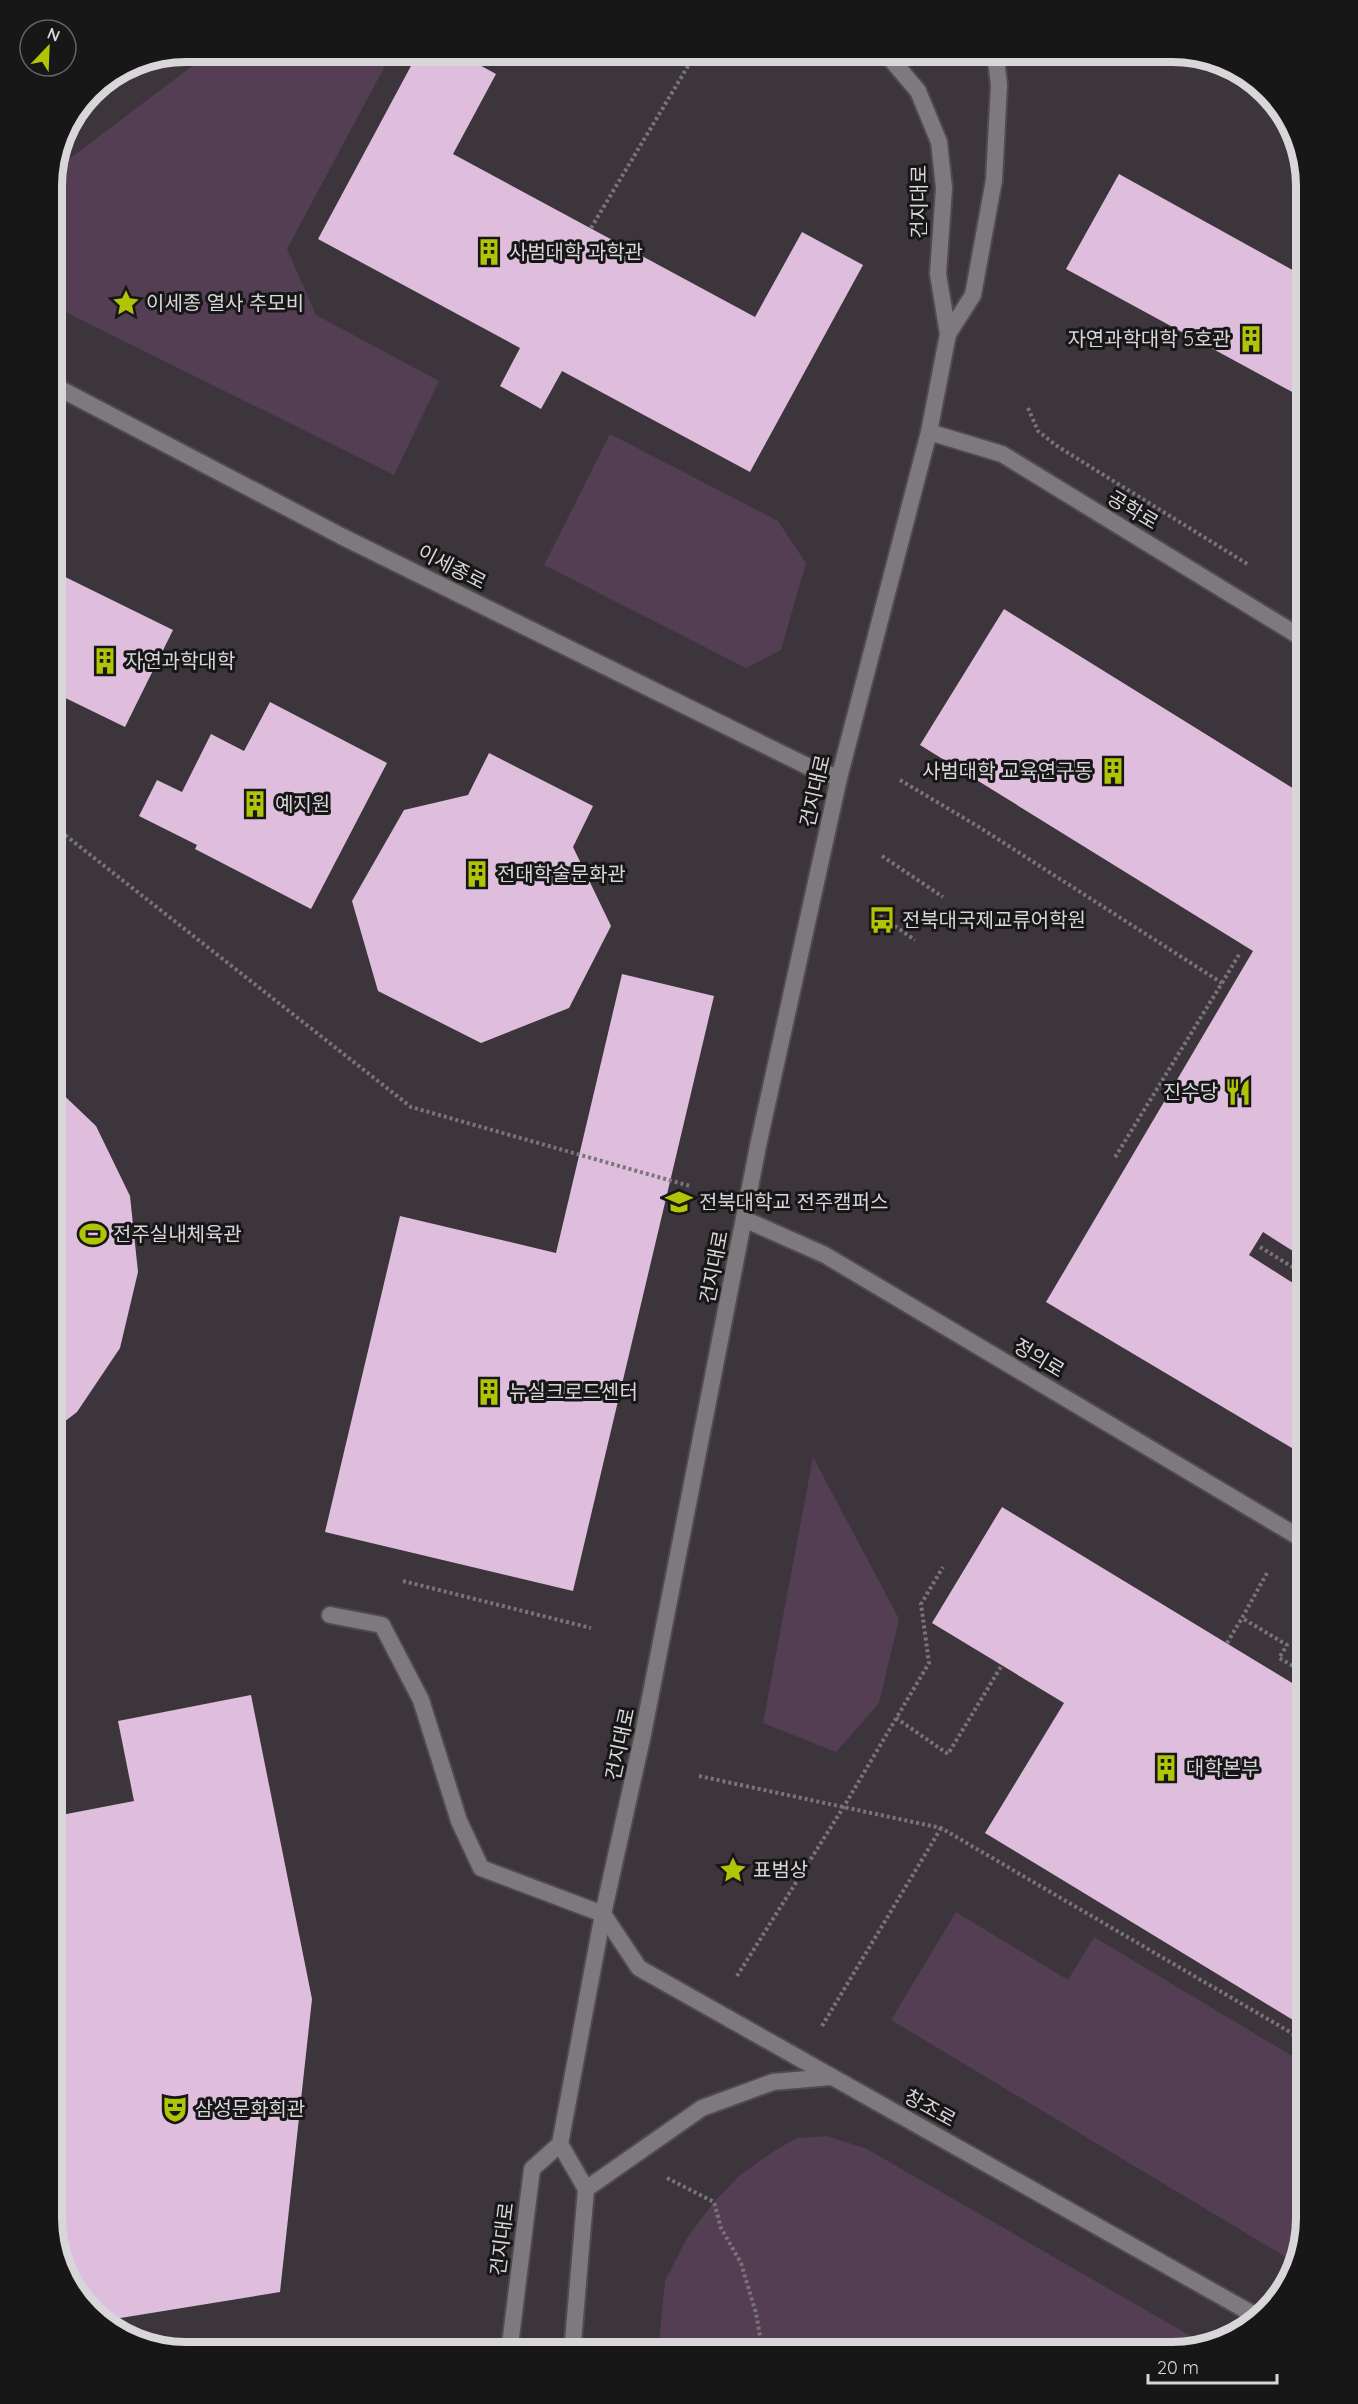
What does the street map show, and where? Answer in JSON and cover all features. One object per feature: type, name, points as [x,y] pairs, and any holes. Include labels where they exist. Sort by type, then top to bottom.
[{"type":"lane","name":"건지대로","points":[[511,2342],[532,2169],[561,2144],[603,1914],[643,1734],[759,1141],[839,778],[929,432],[948,334],[938,274],[944,188],[939,142],[918,91],[893,62]]},
{"type":"lane","name":"건지대로","points":[[948,334],[973,295],[994,180],[999,85],[996,62]]},
{"type":"lane","name":"이세종로","points":[[62,390],[341,536],[809,767],[839,778]]},
{"type":"lane","name":"공학로","points":[[929,432],[1002,454],[1296,634]]},
{"type":"lane","name":"정의로","points":[[744,1219],[825,1256],[1296,1535]]},
{"type":"lane","points":[[330,1615],[382,1625],[421,1700],[459,1821],[481,1869],[603,1914]]},
{"type":"lane","name":"창조로","points":[[603,1914],[639,1968],[1252,2314]]},
{"type":"lane","points":[[586,2189],[702,2108],[773,2082],[831,2077]]},
{"type":"lane","points":[[561,2144],[586,2189],[573,2342]]},
{"type":"path","points":[[591,228],[690,62]]},
{"type":"path","points":[[1028,408],[1038,431],[1057,446],[1250,566]]},
{"type":"path","points":[[900,780],[979,827],[1222,983]]},
{"type":"path","points":[[62,833],[411,1107],[690,1186]]},
{"type":"path","points":[[882,856],[943,897]]},
{"type":"path","points":[[870,909],[915,940]]},
{"type":"path","points":[[1114,1159],[1240,953]]},
{"type":"path","points":[[1260,1247],[1296,1269]]},
{"type":"path","points":[[737,1976],[843,1808],[929,1663],[921,1604],[943,1567]]},
{"type":"path","points":[[1227,1643],[1267,1573]]},
{"type":"path","points":[[403,1581],[591,1628]]},
{"type":"path","points":[[1242,1618],[1287,1645],[1279,1658],[1296,1668]]},
{"type":"path","points":[[896,1718],[948,1754],[1002,1665]]},
{"type":"path","points":[[699,1776],[941,1828],[1296,2036]]},
{"type":"path","points":[[822,2026],[941,1828]]},
{"type":"path","points":[[667,2178],[714,2202],[721,2228],[741,2263],[762,2342]]},
{"type":"shaded area","name":"전북대학교 전주캠퍼스","points":[[177,62],[1181,62],[1213,68],[1242,82],[1266,104],[1284,130],[1290,145],[1296,177],[1296,2227],[1290,2259],[1276,2288],[1254,2312],[1228,2330],[1205,2338],[1173,2342],[177,2342],[145,2336],[116,2322],[92,2300],[74,2274],[68,2259],[62,2227],[62,177],[68,145],[78,123],[104,92],[130,74],[153,66]]},
{"type":"shaded area","points":[[197,62],[387,62],[287,249],[316,315],[439,381],[394,475],[62,310],[64,163]]},
{"type":"shaded area","points":[[610,434],[778,521],[806,563],[781,650],[746,668],[544,565]]},
{"type":"shaded area","points":[[813,1457],[899,1619],[879,1703],[836,1752],[763,1723]]},
{"type":"shaded area","points":[[956,1912],[1068,1980],[1094,1937],[1296,2058],[1296,2227],[1290,2259],[891,2020]]},
{"type":"shaded area","points":[[827,2136],[867,2149],[1197,2340],[1173,2342],[659,2342],[665,2281],[687,2238],[714,2202],[740,2175],[797,2138]]},
{"type":"building","name":"사범대학 과학관","points":[[413,62],[474,62],[496,74],[453,154],[755,317],[802,232],[863,265],[750,472],[562,371],[541,409],[500,386],[520,348],[318,239]]},
{"type":"building","name":"자연과학대학 5호관","points":[[1119,174],[1296,272],[1296,394],[1066,269]]},
{"type":"building","name":"자연과학대학","points":[[62,575],[173,630],[125,727],[62,696]]},
{"type":"building","points":[[1004,609],[1296,790],[1296,1253],[1263,1232],[1249,1255],[1296,1285],[1296,1450],[1046,1302],[1253,951],[920,745]]},
{"type":"building","name":"예지원","points":[[270,702],[387,763],[311,909],[195,849],[197,845],[139,816],[157,780],[182,792],[211,734],[244,751]]},
{"type":"building","name":"전대학술문화관","points":[[489,753],[593,806],[573,847],[611,926],[569,1008],[481,1043],[378,991],[352,901],[404,810],[468,795]]},
{"type":"building","name":"뉴실크로드센터","points":[[622,974],[714,996],[573,1591],[325,1532],[400,1216],[556,1253]]},
{"type":"building","name":"전주실내체육관","points":[[62,1094],[96,1126],[130,1196],[138,1272],[120,1348],[77,1412],[62,1424]]},
{"type":"building","name":"대학본부","points":[[1002,1507],[1296,1685],[1296,2015],[1293,2020],[985,1833],[1064,1703],[932,1623]]},
{"type":"building","name":"삼성문화회관","points":[[251,1695],[312,1999],[280,2292],[113,2319],[92,2300],[74,2274],[68,2259],[62,2227],[62,1815],[134,1801],[118,1721]]},
{"type":"place","name":"사범대학 과학관","points":[[489,252]]},
{"type":"place","name":"이세종 열사 추모비","points":[[126,303]]},
{"type":"place","name":"자연과학대학 5호관","points":[[1251,339]]},
{"type":"place","name":"자연과학대학","points":[[105,661]]},
{"type":"place","name":"사범대학 교육연구동","points":[[1113,771]]},
{"type":"place","name":"예지원","points":[[255,804]]},
{"type":"place","name":"전대학술문화관","points":[[477,874]]},
{"type":"place","name":"전북대국제교류어학원","points":[[882,920]]},
{"type":"place","name":"진수당","points":[[1238,1092]]},
{"type":"place","name":"전북대학교 전주캠퍼스","points":[[679,1202]]},
{"type":"place","name":"전주실내체육관","points":[[93,1234]]},
{"type":"place","name":"뉴실크로드센터","points":[[489,1392]]},
{"type":"place","name":"대학본부","points":[[1166,1768]]},
{"type":"place","name":"표범상","points":[[733,1870]]},
{"type":"place","name":"삼성문화회관","points":[[175,2109]]}]
